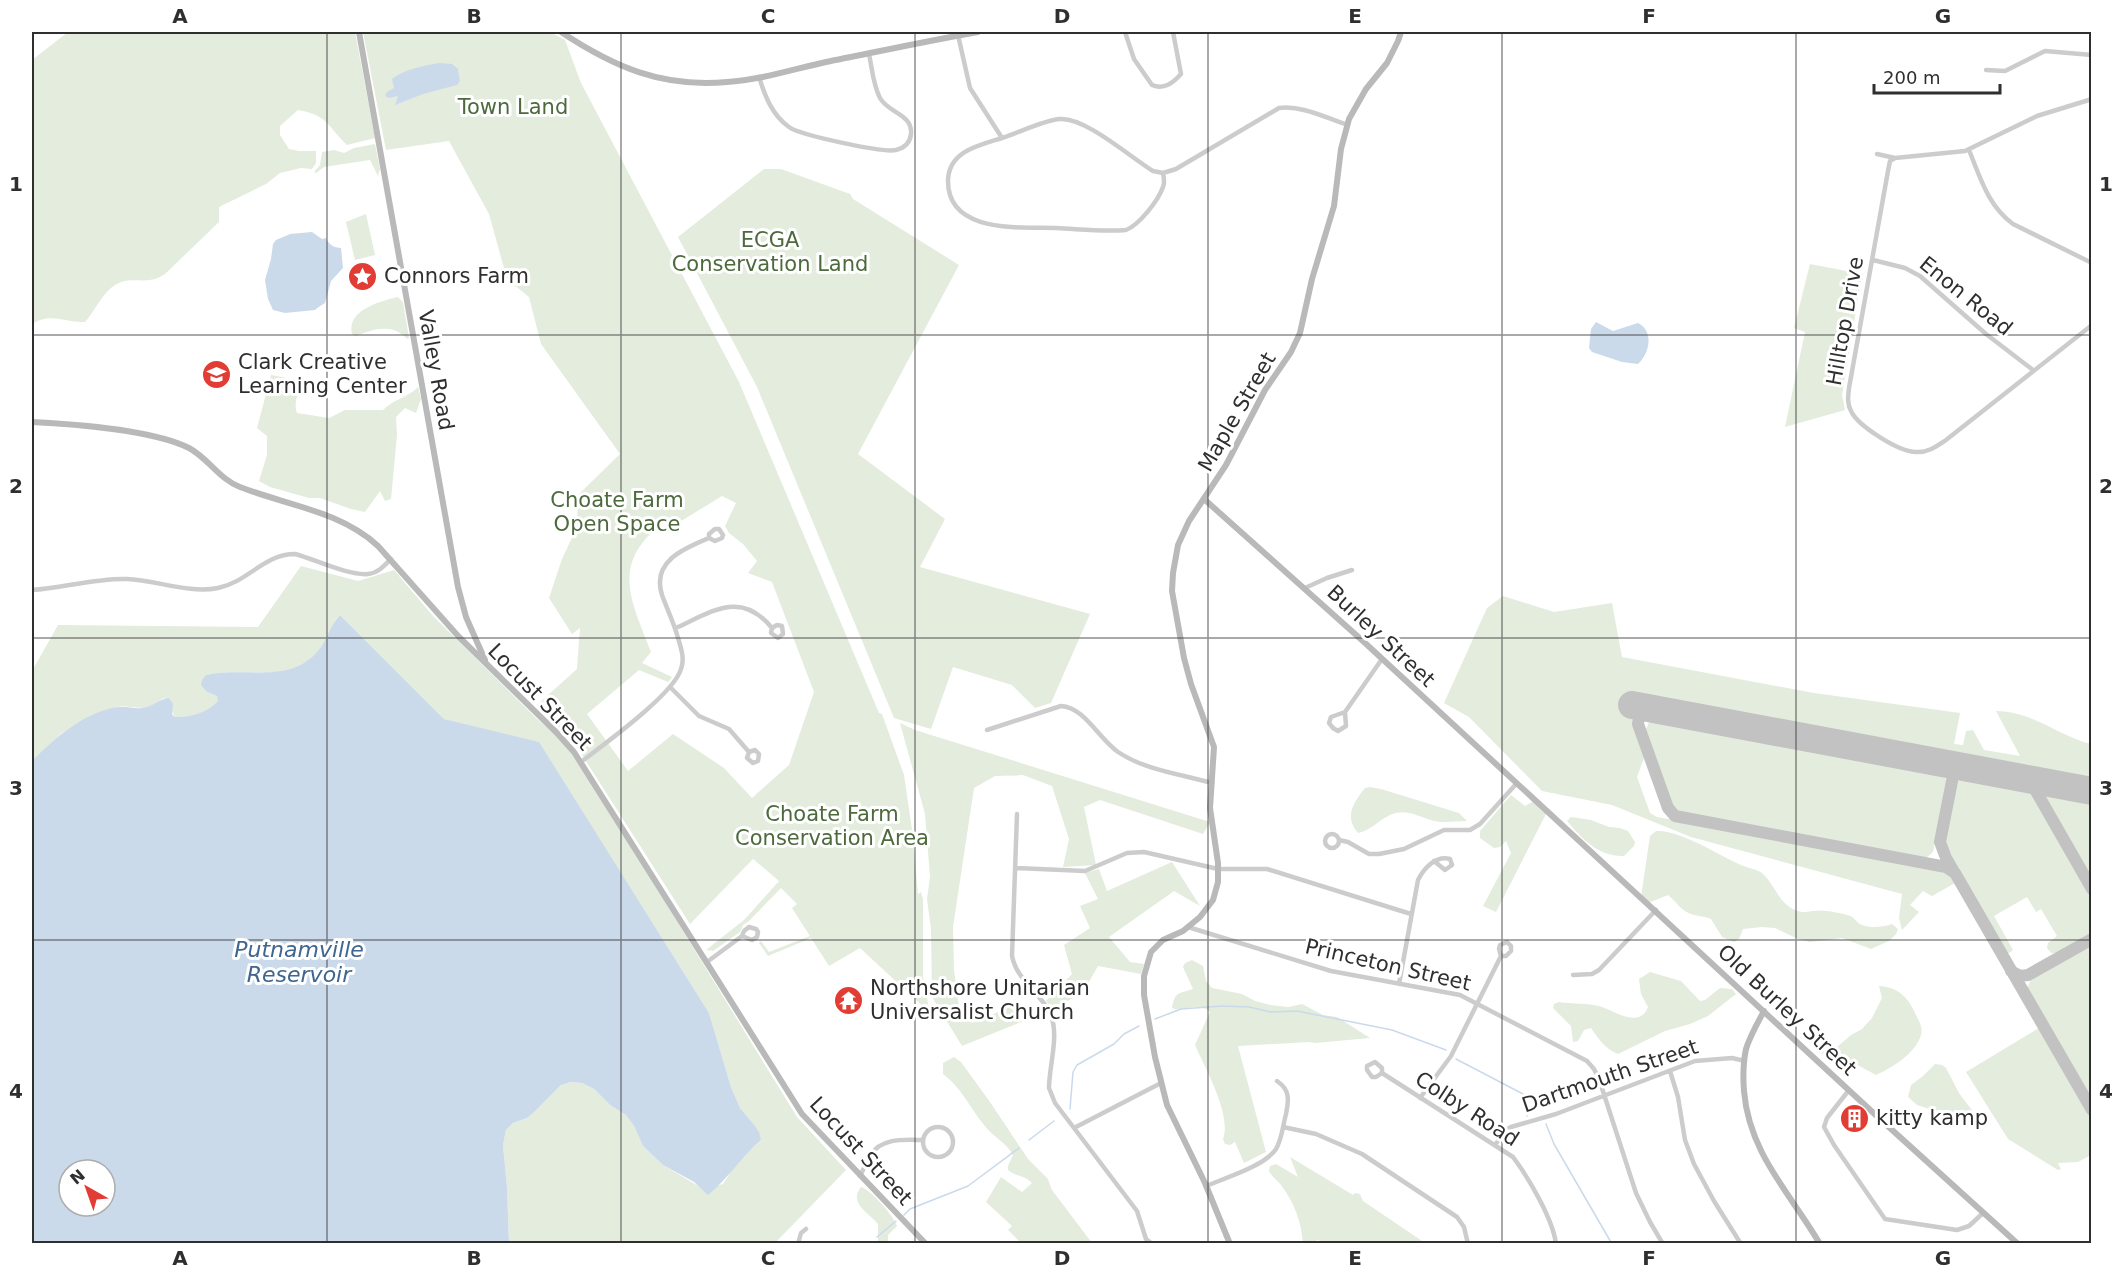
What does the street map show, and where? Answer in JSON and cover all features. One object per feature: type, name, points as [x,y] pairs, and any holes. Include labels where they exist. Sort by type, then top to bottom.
[{"type":"main road","name":"Valley Road","points":[[359,32],[458,588],[474,638],[494,672]]},
{"type":"main road","points":[[561,32],[612,63],[650,75],[700,83],[728,82],[759,77],[978,32]]},
{"type":"main road","name":"Maple Street","points":[[1230,1244],[1206,1186],[1167,1105],[1144,1000],[1144,976],[1148,958],[1156,946],[1200,917],[1213,900],[1218,882],[1210,817],[1214,747],[1189,676],[1181,643],[1172,584],[1178,545],[1189,521],[1230,458],[1265,390],[1291,352],[1300,333],[1312,279],[1334,206],[1341,149],[1347,125],[1360,99],[1393,52],[1401,32]]},
{"type":"main road","name":"Locust Street","points":[[32,422],[130,432],[179,444],[198,454],[228,481],[238,486],[315,511],[369,538],[391,559],[459,637],[561,736],[581,762],[802,1114],[926,1244]]},
{"type":"main road","name":"Burley Street","points":[[1204,499],[1305,588],[1535,799]]},
{"type":"main road","name":"Old Burley Street","points":[[1535,799],[2017,1243]]},
{"type":"main road","points":[[1764,1011],[1751,1035],[1745,1061],[1743,1079],[1747,1112],[1754,1137],[1774,1173],[1820,1244]]},
{"type":"street","points":[[1125,32],[1134,59],[1156,87],[1167,85],[1181,73],[1173,32]]},
{"type":"street","points":[[958,35],[970,88],[1002,138]]},
{"type":"street","points":[[1986,70],[2005,71],[2045,51],[2091,55]]},
{"type":"street","points":[[759,77],[771,108],[782,121],[796,131],[871,148],[895,150],[907,144],[910,125],[908,121],[886,106],[880,98],[869,54]]},
{"type":"street","points":[[1876,154],[1895,158],[1969,150],[2037,116],[2091,99]]},
{"type":"street","points":[[1163,173],[1164,185],[1161,191],[1142,219],[1134,227],[1126,230],[988,224],[964,214],[956,206],[948,190],[948,177],[953,161],[963,152],[1053,120],[1072,120],[1090,129],[1153,171],[1163,173],[1176,169],[1279,108],[1293,107],[1347,125]]},
{"type":"street","points":[[1969,150],[1989,198],[2004,218],[2091,263]]},
{"type":"street","name":"Hilltop Drive","points":[[1895,158],[1889,164],[1848,396],[1850,410],[1854,417],[1872,431],[1903,449],[1917,452],[1929,450],[1946,440],[2091,325]]},
{"type":"street","name":"Enon Road","points":[[1873,260],[1905,267],[1920,276],[1986,334],[2033,370]]},
{"type":"street","points":[[581,762],[634,720],[670,687],[681,670],[683,659],[676,628],[661,592],[660,580],[664,568],[677,551],[709,538]]},
{"type":"street","points":[[32,590],[124,579],[147,580],[194,589],[219,588],[243,579],[271,559],[285,554],[296,554],[362,574],[374,573],[391,559]]},
{"type":"street","points":[[1305,588],[1352,570]]},
{"type":"street","points":[[676,628],[705,614],[733,606],[753,609],[772,628]]},
{"type":"street","points":[[1345,712],[1347,722],[1344,729],[1338,731],[1329,723],[1331,717],[1345,712],[1382,659]]},
{"type":"street","points":[[670,687],[699,716],[729,729],[748,752]]},
{"type":"street","points":[[987,730],[1060,706],[1072,707],[1103,740],[1130,759],[1212,783]]},
{"type":"street","points":[[1340,840],[1369,854],[1379,854],[1404,849],[1444,830],[1470,830],[1480,824],[1517,783]]},
{"type":"street","points":[[1017,814],[1012,946],[1014,964],[1021,978],[1051,1016],[1053,1032],[1049,1088],[1055,1103],[1137,1211],[1146,1241],[1152,1244]]},
{"type":"street","points":[[1016,868],[1092,869],[1121,854],[1134,851],[1218,869],[1267,869],[1411,914]]},
{"type":"street","points":[[1399,984],[1418,880],[1422,871],[1434,861]]},
{"type":"street","points":[[1573,975],[1592,974],[1599,970],[1656,910]]},
{"type":"street","name":"Princeton Street","points":[[1188,927],[1331,971],[1460,995],[1587,1061],[1594,1069],[1605,1095],[1636,1193],[1663,1244]]},
{"type":"street","points":[[707,962],[742,936]]},
{"type":"street","points":[[1420,1098],[1451,1056],[1501,956]]},
{"type":"street","name":"Dartmouth Street","points":[[1495,1145],[1511,1127],[1536,1121],[1704,1059],[1732,1058],[1745,1061]]},
{"type":"street","points":[[1670,1071],[1678,1097],[1685,1140],[1694,1164],[1714,1201],[1742,1244]]},
{"type":"street","name":"Colby Road","points":[[1382,1073],[1509,1154],[1521,1167],[1552,1226],[1556,1244]]},
{"type":"street","points":[[1206,1186],[1268,1158],[1276,1149],[1283,1127],[1287,1093],[1285,1086],[1277,1081]]},
{"type":"street","points":[[1074,1128],[1161,1083]]},
{"type":"street","points":[[1849,1090],[1827,1118],[1824,1127],[1885,1219],[1957,1230],[1969,1226],[1983,1213]]},
{"type":"street","points":[[942,1127],[950,1132],[953,1142],[950,1151],[939,1156],[928,1152],[923,1140],[932,1128],[942,1127]]},
{"type":"street","points":[[1283,1127],[1316,1134],[1342,1144],[1379,1164],[1450,1210],[1461,1222],[1468,1244]]},
{"type":"street","points":[[860,1176],[870,1155],[879,1146],[890,1141],[923,1140]]},
{"type":"street","points":[[798,1244],[801,1233],[806,1229]]},
{"type":"green space","points":[[68,32],[355,32],[375,138],[347,145],[322,119],[298,110],[280,126],[280,135],[289,149],[316,151],[316,163],[312,169],[301,168],[280,173],[266,184],[219,207],[219,222],[165,274],[159,278],[130,280],[114,286],[85,322],[52,318],[32,324],[32,60]]},
{"type":"green space","points":[[363,32],[550,32],[565,40],[581,83],[739,382],[879,713],[882,714],[904,775],[918,894],[921,892],[923,899],[923,977],[930,1013],[860,948],[829,966],[811,938],[768,956],[759,943],[761,941],[769,952],[810,936],[792,908],[797,904],[781,888],[743,925],[740,932],[713,951],[706,950],[744,920],[779,881],[753,859],[690,924],[575,744],[537,705],[577,669],[580,628],[572,634],[549,598],[562,559],[576,529],[579,494],[620,454],[541,344],[529,297],[507,279],[489,214],[449,141],[386,150]],"holes":[[[722,496],[736,503],[725,526],[757,561],[748,573],[772,582],[814,692],[789,765],[752,798],[724,768],[673,734],[628,771],[587,714],[639,670],[668,682],[672,677],[642,663],[651,652],[637,615],[630,582],[631,567],[637,552],[648,536],[665,521],[678,523]]]},
{"type":"green space","points":[[375,144],[380,169],[378,176],[370,160],[324,167],[314,172],[320,165],[322,152],[334,150],[344,153],[354,148]]},
{"type":"green space","name":"ECGA Conservation Land","points":[[764,169],[781,169],[850,194],[853,199],[959,265],[858,454],[945,519],[920,567],[1090,614],[1051,703],[1035,708],[1012,685],[953,667],[931,729],[894,718],[757,387],[678,237]]},
{"type":"green space","points":[[366,214],[375,255],[355,260],[346,222]]},
{"type":"green space","points":[[1810,264],[1862,274],[1842,395],[1845,410],[1785,427],[1805,332],[1794,328]]},
{"type":"green space","points":[[398,297],[403,302],[409,338],[389,329],[369,331],[356,336],[352,334],[354,319],[359,313],[374,304]]},
{"type":"green space","points":[[271,375],[299,384],[297,413],[329,418],[345,410],[383,410],[418,387],[421,399],[416,413],[405,408],[396,417],[397,435],[391,499],[385,501],[380,491],[365,512],[320,498],[309,498],[270,487],[259,481],[267,455],[267,436],[257,428]]},
{"type":"green space","points":[[301,566],[358,581],[394,570],[433,616],[559,738],[580,763],[797,1117],[846,1170],[775,1243],[509,1243],[503,1145],[506,1130],[513,1123],[527,1118],[561,1085],[571,1082],[582,1083],[594,1089],[610,1105],[626,1115],[643,1146],[663,1165],[703,1189],[723,1184],[738,1161],[761,1140],[751,1121],[740,1108],[731,1087],[709,1013],[539,743],[444,719],[340,615],[318,652],[306,662],[293,668],[279,671],[206,675],[207,692],[217,696],[219,701],[204,711],[175,717],[164,698],[149,707],[121,706],[89,717],[62,733],[32,761],[32,671],[58,625],[258,627]]},
{"type":"green space","points":[[1503,596],[1554,612],[1612,603],[1622,657],[1814,693],[1960,713],[1954,744],[1963,745],[1966,731],[1973,730],[1984,750],[2020,756],[1996,711],[2021,715],[2091,744],[2091,781],[1633,696],[1630,715],[1645,755],[1637,777],[1650,813],[1657,817],[1945,870],[1955,883],[1932,896],[1923,891],[1910,905],[1919,912],[1902,930],[1899,918],[1902,894],[1691,837],[1612,805],[1542,791],[1469,717],[1444,703],[1487,608]]},
{"type":"green space","points":[[1656,719],[1941,773],[1946,779],[1946,784],[1933,852],[1925,859],[1677,812],[1672,808],[1645,732],[1649,722]]},
{"type":"green space","points":[[900,723],[915,730],[1210,822],[1203,834],[1100,800],[1084,807],[1096,865],[1063,867],[1069,839],[1052,786],[1023,775],[995,776],[974,788],[953,927],[954,970],[959,1007],[972,1023],[1019,1003],[1031,1018],[962,1046],[932,997],[931,929],[927,899],[930,877],[925,814]]},
{"type":"green space","points":[[1965,777],[2027,789],[2032,792],[2091,896],[2091,933],[2058,953],[2051,953],[2047,948],[2048,943],[2057,936],[2041,909],[2036,912],[2027,897],[1994,916],[2013,950],[2009,953],[2005,952],[1947,849],[1946,837],[1956,784]]},
{"type":"green space","points":[[1370,787],[1459,813],[1467,821],[1438,822],[1401,812],[1386,817],[1358,833],[1352,821],[1352,810],[1365,788]]},
{"type":"green space","points":[[2048,793],[2091,801],[2091,882],[2044,800],[2044,795]]},
{"type":"green space","points":[[1511,795],[1525,806],[1534,801],[1547,812],[1496,912],[1483,906],[1511,853],[1506,841],[1500,847],[1494,848],[1480,838],[1480,831]]},
{"type":"green space","points":[[1571,817],[1591,820],[1628,831],[1635,842],[1634,846],[1624,856],[1615,856],[1599,850],[1585,840],[1567,821]]},
{"type":"green space","points":[[1656,831],[1677,834],[1760,872],[1784,903],[1795,910],[1841,913],[1868,927],[1892,924],[1898,929],[1896,934],[1889,941],[1871,949],[1842,938],[1810,942],[1775,928],[1743,929],[1739,939],[1734,942],[1722,937],[1711,919],[1687,913],[1668,895],[1648,903],[1641,897],[1650,836]]},
{"type":"green space","points":[[1172,862],[1200,906],[1174,891],[1109,937],[1130,962],[1144,964],[1141,974],[1098,966],[1082,994],[1052,1008],[1046,1001],[1072,974],[1064,945],[1090,928],[1080,906],[1098,899],[1085,873],[1099,869],[1107,891]]},
{"type":"green space","points":[[2091,944],[2091,1103],[2027,989],[2031,979]]},
{"type":"green space","points":[[1192,960],[1203,966],[1206,981],[1212,988],[1242,994],[1270,1005],[1288,1007],[1302,1004],[1323,1015],[1337,1017],[1370,1038],[1238,1046],[1266,1152],[1244,1163],[1235,1142],[1230,1145],[1225,1144],[1221,1105],[1195,1045],[1210,1012],[1200,1007],[1172,1008],[1177,995],[1193,989],[1183,967],[1185,963]]},
{"type":"green space","points":[[1650,972],[1681,981],[1700,1001],[1705,1000],[1720,988],[1732,989],[1736,994],[1708,1016],[1665,1031],[1618,1054],[1606,1046],[1591,1028],[1584,1030],[1578,1041],[1573,1042],[1571,1026],[1553,1008],[1554,1004],[1559,1002],[1592,1005],[1626,1017],[1639,1017],[1648,1007],[1641,994],[1639,979]]},
{"type":"green space","points":[[1879,986],[1893,989],[1903,995],[1920,1023],[1921,1035],[1909,1054],[1876,1075],[1852,1062],[1820,1053],[1823,1049],[1836,1048],[1862,1029],[1872,1018],[1882,998]]},
{"type":"green space","points":[[2039,1028],[2091,1119],[2091,1155],[2078,1162],[2058,1163],[2061,1169],[2058,1170],[2008,1139],[1966,1072]]},
{"type":"green space","points":[[954,1057],[961,1062],[1028,1159],[1048,1179],[1052,1190],[1092,1243],[1021,1243],[1008,1230],[1012,1226],[986,1202],[1001,1177],[1022,1192],[1032,1183],[1008,1170],[1013,1155],[1010,1150],[988,1129],[960,1091],[943,1074],[943,1063]]},
{"type":"green space","points":[[1935,1064],[1946,1068],[1959,1093],[1974,1113],[1972,1120],[1959,1121],[1951,1116],[1917,1105],[1908,1097],[1911,1085]]},
{"type":"green space","points":[[1290,1157],[1353,1195],[1360,1194],[1363,1201],[1425,1243],[1327,1244],[1318,1240],[1303,1243],[1301,1227],[1294,1206],[1269,1171],[1270,1166],[1276,1164],[1298,1177]]},
{"type":"green space","points":[[861,1187],[876,1198],[897,1226],[888,1235],[888,1243],[878,1243],[878,1224],[858,1203],[857,1198]]},
{"type":"water","points":[[439,63],[452,64],[458,69],[460,81],[457,85],[423,94],[395,105],[398,96],[389,98],[385,96],[394,88],[392,79],[414,68]]},
{"type":"water","points":[[312,232],[341,248],[343,268],[331,281],[325,303],[315,310],[285,313],[273,310],[268,299],[265,280],[273,244],[276,240],[290,234]]},
{"type":"water","points":[[1596,322],[1613,331],[1638,323],[1643,327],[1648,342],[1645,354],[1638,364],[1622,362],[1592,352],[1589,348],[1591,329]]},
{"type":"water","name":"Putnamville Reservoir","points":[[340,615],[444,719],[539,742],[709,1013],[731,1087],[740,1108],[759,1132],[761,1140],[708,1195],[694,1182],[663,1165],[643,1146],[626,1115],[610,1105],[594,1089],[582,1083],[571,1082],[561,1085],[527,1118],[513,1123],[506,1130],[503,1145],[509,1243],[32,1243],[32,761],[71,727],[106,710],[122,707],[142,708],[169,698],[173,704],[172,714],[175,717],[204,711],[218,701],[217,696],[207,692],[201,685],[206,675],[280,671],[294,668],[318,651]]},
{"type":"waterway","points":[[1155,1019],[1181,1009],[1222,1006],[1249,1007],[1271,1012],[1297,1011],[1392,1030],[1446,1050]]},
{"type":"waterway","points":[[1070,1109],[1073,1072],[1077,1065],[1114,1044],[1124,1034],[1139,1026]]},
{"type":"waterway","points":[[1456,1059],[1523,1094],[1527,1116]]},
{"type":"waterway","points":[[1029,1140],[1054,1121]]},
{"type":"waterway","points":[[1546,1124],[1554,1144],[1612,1244]]},
{"type":"waterway","points":[[904,1215],[910,1209],[968,1186],[1019,1148]]},
{"type":"waterway","points":[[877,1237],[896,1221]]},
{"type":"taxiway","points":[[1649,709],[1639,715],[1638,724],[1668,808],[1675,816],[1946,867],[1955,873],[2092,1110]]},
{"type":"taxiway","points":[[1954,872],[1940,842],[1955,766]]},
{"type":"taxiway","points":[[2029,779],[2092,889]]},
{"type":"taxiway","points":[[2011,971],[2020,976],[2028,975],[2092,939]]},
{"type":"runway","points":[[1632,705],[2092,791]]},
{"type":"place","name":"Connors Farm","points":[[363,276]]},
{"type":"place","name":"Clark Creative Learning Center","points":[[217,374]]},
{"type":"place","name":"Northshore Unitarian Universalist Church","points":[[849,1000]]},
{"type":"place","name":"kitty kamp","points":[[1855,1118]]},
{"type":"park label","name":"Town Land","points":[[513,107]]},
{"type":"park label","name":"Choate Farm Open Space","points":[[617,512]]},
{"type":"park label","name":"Choate Farm Conservation Area","points":[[832,826]]}]
